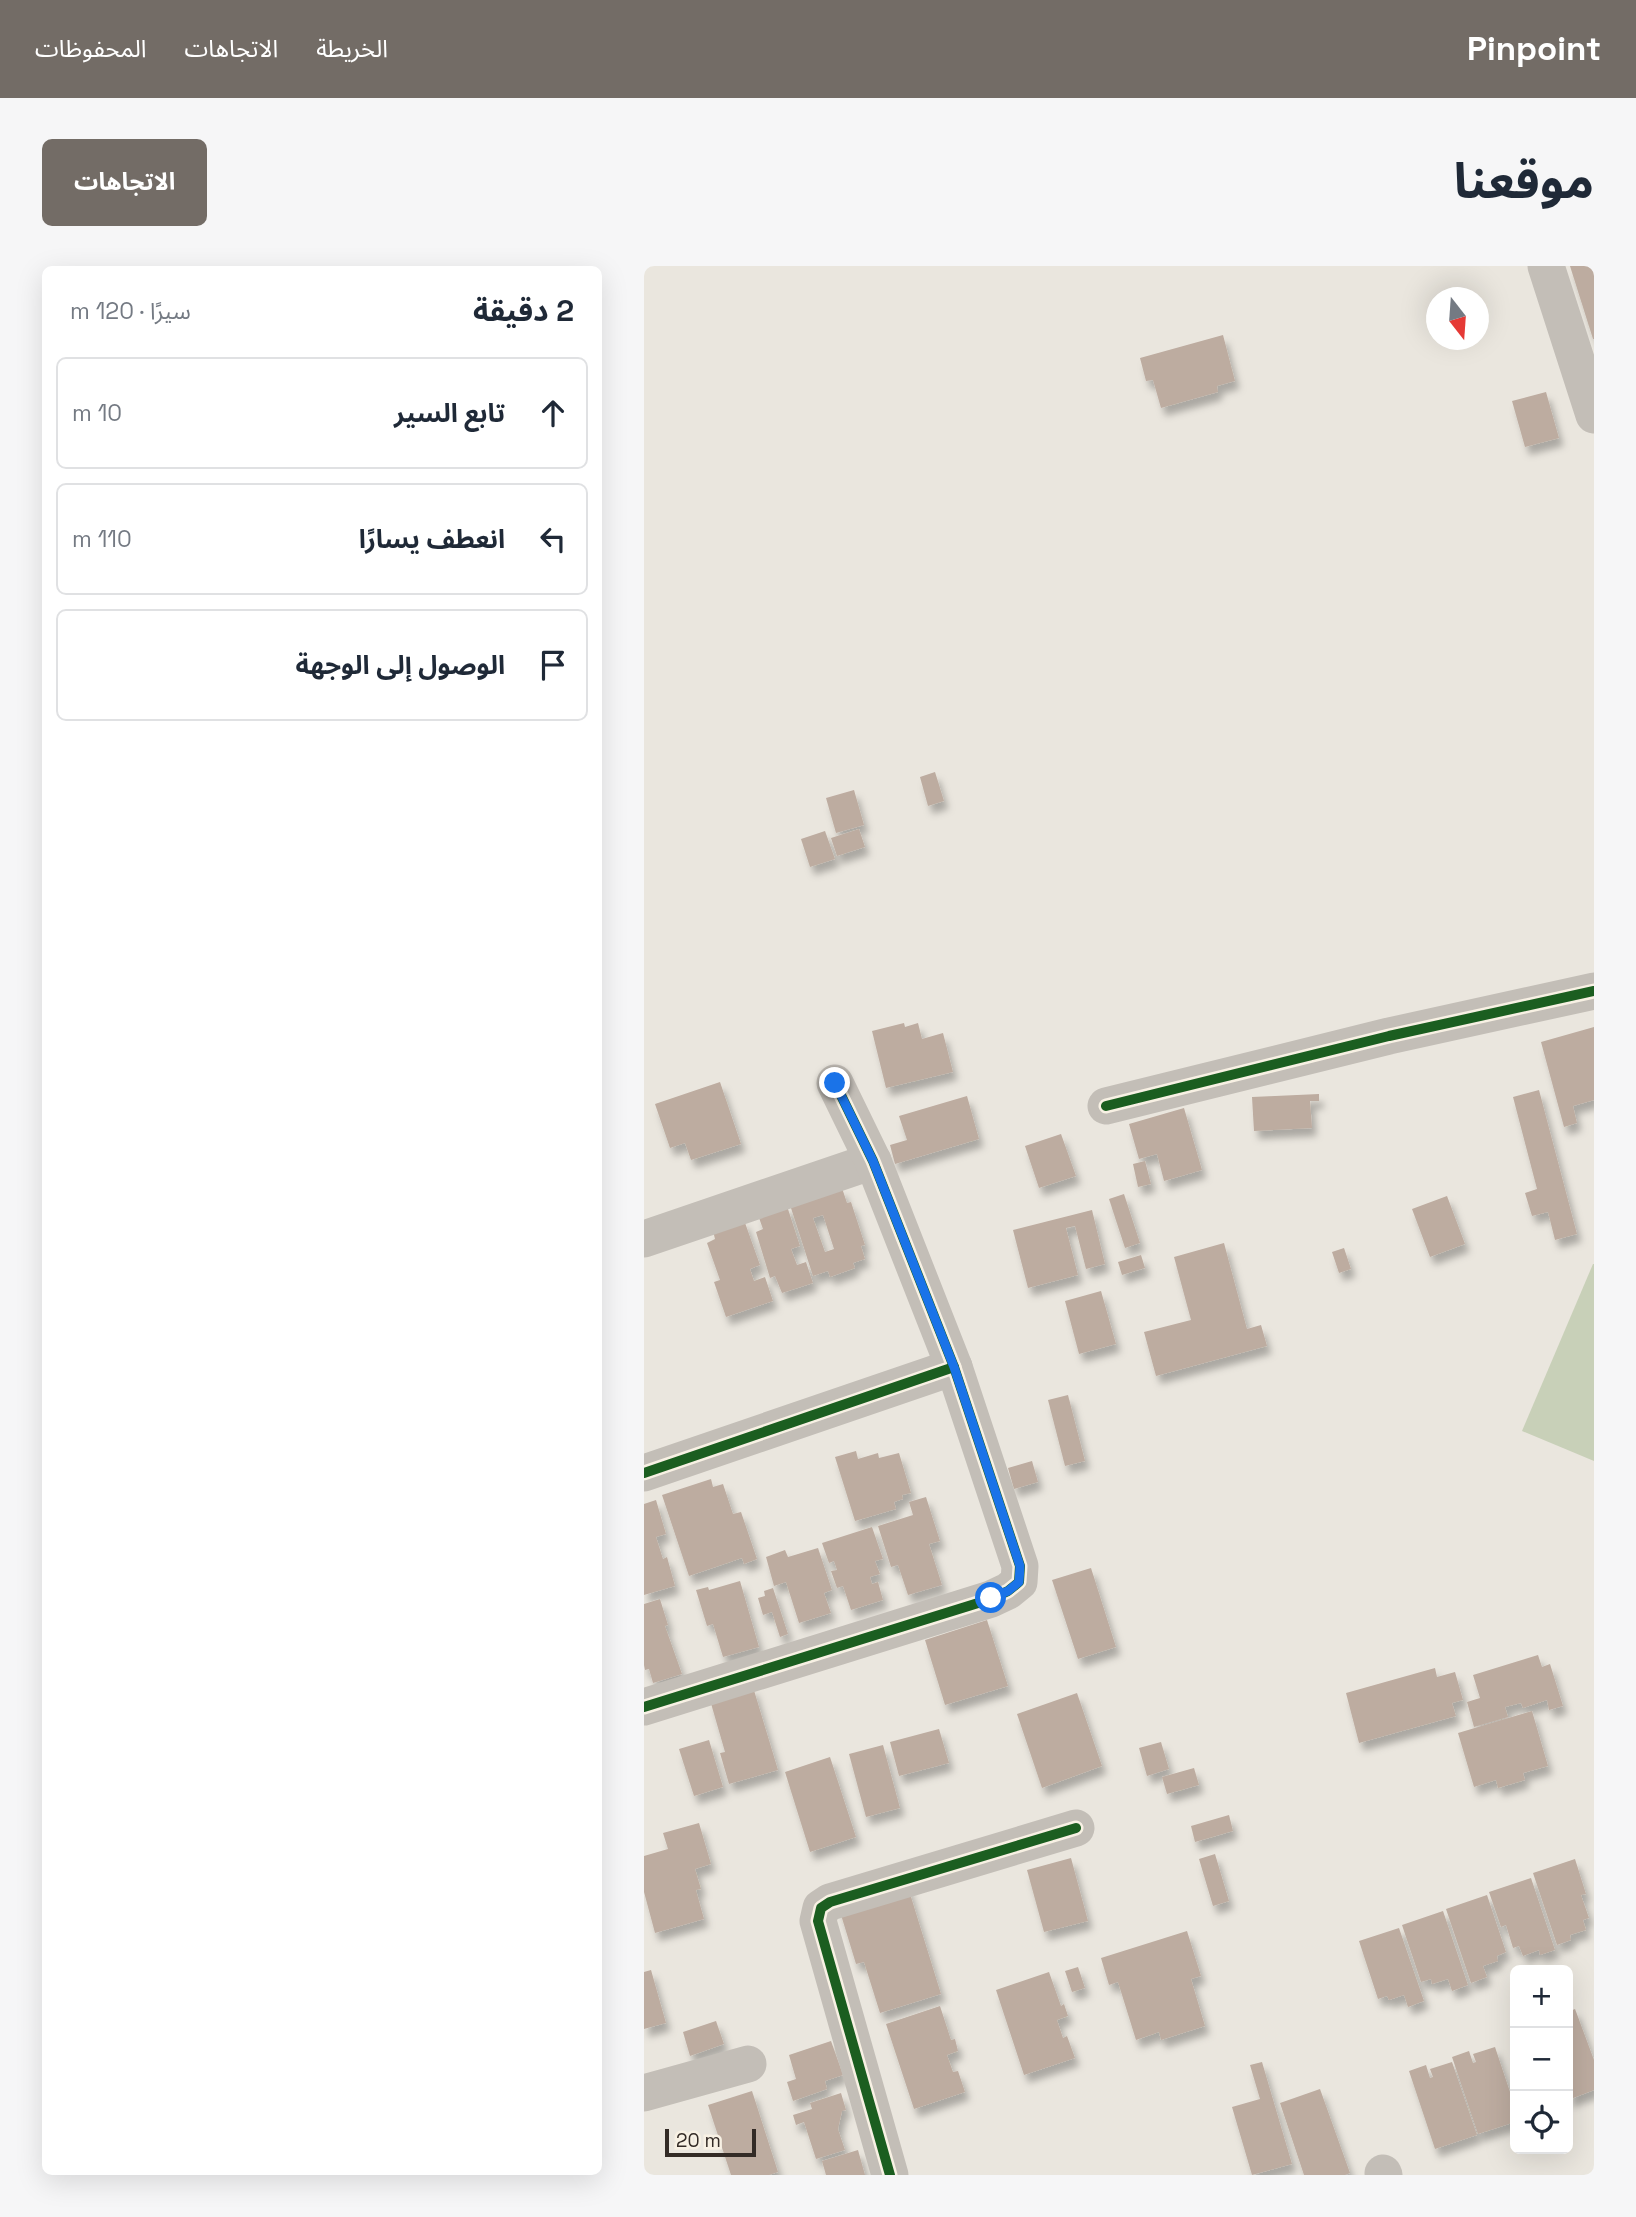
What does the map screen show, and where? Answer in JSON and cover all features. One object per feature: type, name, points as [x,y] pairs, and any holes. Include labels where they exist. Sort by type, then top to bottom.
[{"type":"street","points":[[1546,266],[1594,415]]},
{"type":"street","points":[[1106,1106],[1389,1036],[1594,991]]},
{"type":"street","points":[[644,1707],[991,1598],[1008,1591],[1019,1582],[1020,1566],[954,1367],[873,1161],[835,1083]]},
{"type":"street","points":[[644,1239],[873,1161]]},
{"type":"street","points":[[644,1473],[954,1367]]},
{"type":"street","points":[[890,2175],[818,1921],[821,1908],[830,1902],[1076,1828]]},
{"type":"street","points":[[644,2093],[748,2064]]},
{"type":"green space","points":[[1594,1264],[1594,1461],[1522,1431]]},
{"type":"building","points":[[1570,266],[1594,266],[1594,339],[1593,339]]},
{"type":"building","points":[[1223,335],[1235,381],[1217,386],[1218,392],[1161,408],[1153,380],[1146,381],[1140,358]]},
{"type":"building","points":[[1546,392],[1559,438],[1525,447],[1512,401]]},
{"type":"building","points":[[935,772],[944,801],[928,806],[920,777]]},
{"type":"building","points":[[854,790],[864,825],[836,833],[826,798]]},
{"type":"building","points":[[859,829],[865,847],[837,856],[831,838]]},
{"type":"building","points":[[825,831],[835,859],[810,867],[801,839]]},
{"type":"building","points":[[904,1023],[905,1027],[918,1023],[922,1039],[943,1033],[953,1072],[886,1088],[872,1031]]},
{"type":"building","points":[[1594,1027],[1594,1100],[1573,1106],[1577,1123],[1564,1127],[1541,1042]]},
{"type":"building","points":[[720,1082],[741,1144],[691,1160],[685,1143],[670,1148],[655,1104]]},
{"type":"building","points":[[1539,1090],[1577,1234],[1555,1240],[1548,1212],[1532,1216],[1525,1193],[1537,1189],[1513,1097]]},
{"type":"building","points":[[1319,1094],[1319,1101],[1310,1101],[1312,1128],[1254,1131],[1252,1097]]},
{"type":"building","points":[[967,1096],[979,1139],[895,1164],[890,1145],[907,1140],[899,1116]]},
{"type":"building","points":[[1184,1108],[1202,1170],[1164,1181],[1157,1154],[1139,1159],[1129,1124]]},
{"type":"building","points":[[1061,1134],[1076,1176],[1039,1188],[1025,1146]]},
{"type":"building","points":[[1145,1161],[1151,1184],[1138,1187],[1133,1164]]},
{"type":"building","points":[[842,1188],[847,1203],[851,1202],[865,1245],[861,1246],[865,1259],[853,1263],[855,1268],[830,1277],[828,1271],[813,1276],[790,1205]],"holes":[[[823,1215],[834,1249],[825,1252],[813,1218]]]},
{"type":"building","points":[[1124,1194],[1140,1243],[1125,1248],[1109,1199]]},
{"type":"building","points":[[1447,1196],[1465,1244],[1430,1257],[1412,1209]]},
{"type":"building","points":[[787,1206],[800,1246],[791,1249],[797,1265],[806,1262],[813,1283],[782,1293],[775,1276],[770,1278],[756,1232],[763,1229],[758,1215]]},
{"type":"building","points":[[1092,1210],[1105,1264],[1086,1269],[1075,1226],[1066,1228],[1078,1275],[1028,1288],[1013,1230]]},
{"type":"building","points":[[744,1220],[760,1265],[750,1269],[754,1281],[765,1277],[773,1301],[726,1317],[714,1282],[720,1280],[707,1243],[715,1239],[713,1231]]},
{"type":"building","points":[[1224,1243],[1247,1329],[1261,1325],[1267,1346],[1156,1376],[1144,1332],[1191,1320],[1174,1257]]},
{"type":"building","points":[[1344,1248],[1351,1269],[1339,1273],[1332,1252]]},
{"type":"building","points":[[1141,1255],[1145,1268],[1122,1275],[1118,1262]]},
{"type":"building","points":[[1101,1291],[1116,1344],[1079,1354],[1065,1301]]},
{"type":"building","points":[[1068,1395],[1085,1461],[1065,1466],[1048,1400]]},
{"type":"building","points":[[856,1451],[858,1459],[878,1453],[879,1458],[899,1453],[911,1493],[902,1495],[903,1499],[894,1502],[896,1509],[855,1521],[835,1457]]},
{"type":"building","points":[[1032,1461],[1038,1482],[1014,1489],[1008,1468]]},
{"type":"building","points":[[711,1479],[713,1487],[723,1484],[733,1514],[741,1512],[757,1559],[744,1564],[742,1558],[689,1576],[662,1495]]},
{"type":"building","points":[[926,1497],[940,1541],[929,1544],[942,1585],[908,1595],[898,1565],[891,1567],[878,1526],[913,1515],[909,1502]]},
{"type":"building","points":[[656,1500],[666,1534],[656,1537],[663,1559],[667,1557],[675,1586],[644,1595],[644,1504]]},
{"type":"building","points":[[872,1527],[883,1559],[875,1561],[880,1574],[870,1577],[872,1584],[878,1582],[883,1600],[851,1610],[843,1586],[837,1588],[831,1571],[837,1570],[834,1561],[829,1563],[822,1543]]},
{"type":"building","points":[[818,1548],[832,1590],[824,1593],[831,1613],[799,1623],[786,1582],[774,1586],[766,1557],[785,1550],[788,1557]]},
{"type":"building","points":[[1091,1568],[1116,1647],[1078,1659],[1052,1580]]},
{"type":"building","points":[[740,1581],[759,1647],[723,1657],[713,1624],[707,1626],[696,1590],[708,1587],[709,1590]]},
{"type":"building","points":[[773,1588],[788,1634],[780,1637],[772,1612],[763,1615],[758,1598],[765,1596],[764,1591]]},
{"type":"building","points":[[660,1599],[668,1625],[665,1626],[682,1674],[653,1683],[649,1669],[645,1670],[644,1665],[644,1604]]},
{"type":"building","points":[[987,1620],[1008,1686],[945,1705],[925,1640]]},
{"type":"building","points":[[1538,1655],[1542,1667],[1550,1664],[1563,1706],[1549,1710],[1547,1700],[1523,1708],[1521,1703],[1505,1707],[1508,1717],[1474,1727],[1467,1702],[1480,1698],[1473,1675]]},
{"type":"building","points":[[1435,1668],[1437,1677],[1455,1672],[1463,1700],[1452,1703],[1456,1716],[1359,1743],[1346,1693]]},
{"type":"building","points":[[753,1687],[778,1770],[729,1784],[720,1753],[725,1752],[710,1700]]},
{"type":"building","points":[[1077,1693],[1102,1766],[1042,1788],[1017,1714]]},
{"type":"building","points":[[1532,1711],[1548,1766],[1523,1773],[1525,1780],[1498,1788],[1496,1780],[1474,1787],[1458,1733]]},
{"type":"building","points":[[939,1729],[949,1763],[899,1776],[890,1742]]},
{"type":"building","points":[[709,1740],[723,1787],[694,1796],[679,1749]]},
{"type":"building","points":[[1161,1742],[1169,1769],[1147,1776],[1139,1748]]},
{"type":"building","points":[[883,1745],[900,1808],[866,1817],[849,1754]]},
{"type":"building","points":[[830,1757],[856,1837],[810,1852],[785,1772]]},
{"type":"building","points":[[1194,1768],[1199,1785],[1167,1794],[1162,1777]]},
{"type":"building","points":[[1229,1815],[1233,1831],[1195,1842],[1191,1826]]},
{"type":"building","points":[[699,1823],[711,1864],[695,1869],[701,1889],[696,1890],[704,1919],[655,1933],[644,1892],[644,1856],[668,1849],[663,1833]]},
{"type":"building","points":[[1215,1854],[1229,1901],[1213,1906],[1199,1859]]},
{"type":"building","points":[[1071,1858],[1088,1921],[1044,1932],[1027,1870]]},
{"type":"building","points":[[1575,1859],[1586,1894],[1581,1895],[1589,1918],[1583,1920],[1586,1930],[1570,1935],[1571,1940],[1557,1945],[1533,1873]]},
{"type":"building","points":[[1531,1878],[1555,1950],[1540,1955],[1539,1950],[1523,1956],[1519,1946],[1513,1948],[1506,1925],[1501,1927],[1489,1892]]},
{"type":"building","points":[[907,1884],[941,1994],[880,2013],[864,1962],[856,1964],[838,1905]]},
{"type":"building","points":[[1487,1895],[1506,1952],[1497,1956],[1498,1961],[1483,1966],[1487,1977],[1471,1983],[1446,1909]]},
{"type":"building","points":[[1443,1911],[1468,1985],[1452,1991],[1448,1979],[1432,1984],[1431,1979],[1421,1982],[1402,1925]]},
{"type":"building","points":[[1399,1928],[1424,2001],[1408,2007],[1404,1995],[1389,2000],[1387,1996],[1378,1999],[1359,1941]]},
{"type":"building","points":[[1187,1931],[1201,1976],[1191,1979],[1205,2026],[1161,2040],[1159,2032],[1136,2040],[1118,1982],[1109,1985],[1101,1958]]},
{"type":"building","points":[[1078,1967],[1085,1988],[1072,1992],[1065,1971]]},
{"type":"building","points":[[651,1970],[666,2023],[644,2029],[644,1972]]},
{"type":"building","points":[[1049,1972],[1061,2006],[1064,2004],[1068,2016],[1057,2020],[1063,2038],[1067,2036],[1075,2058],[1024,2075],[996,1990]]},
{"type":"building","points":[[940,2006],[951,2040],[955,2039],[958,2051],[947,2055],[953,2072],[958,2071],[965,2092],[914,2109],[886,2024]]},
{"type":"building","points":[[1575,2009],[1594,2060],[1594,2090],[1573,2098],[1573,2028]]},
{"type":"building","points":[[716,2021],[724,2044],[690,2056],[683,2032]]},
{"type":"building","points":[[831,2041],[843,2075],[825,2081],[827,2089],[793,2101],[787,2082],[796,2079],[789,2055]]},
{"type":"building","points":[[1495,2047],[1510,2092],[1510,2124],[1478,2134],[1452,2057],[1469,2051],[1473,2063],[1476,2062],[1473,2054]]},
{"type":"building","points":[[1262,2062],[1292,2164],[1252,2175],[1232,2107],[1260,2099],[1250,2065]]},
{"type":"building","points":[[1452,2062],[1477,2135],[1435,2149],[1409,2071],[1426,2065],[1430,2078],[1433,2077],[1430,2069]]},
{"type":"building","points":[[1320,2089],[1350,2173],[1345,2175],[1304,2175],[1280,2103]]},
{"type":"building","points":[[752,2091],[778,2172],[769,2175],[731,2175],[708,2105]]},
{"type":"building","points":[[841,2093],[846,2110],[842,2111],[838,2129],[845,2150],[816,2159],[804,2122],[796,2125],[793,2115],[812,2109],[810,2103]]},
{"type":"building","points":[[858,2150],[865,2175],[826,2175],[822,2161]]},
{"type":"cycle path","points":[[1106,1106],[1389,1036],[1594,991]]},
{"type":"cycle path","points":[[644,1707],[991,1599],[1019,1582],[1020,1566],[954,1367],[873,1161],[835,1083]]},
{"type":"cycle path","points":[[644,1473],[954,1367]]},
{"type":"cycle path","points":[[890,2175],[818,1921],[821,1908],[830,1902],[1076,1828]]},
{"type":"route","points":[[835,1083],[873,1161],[954,1367],[1020,1566],[1019,1582],[1008,1591],[991,1598]]}]
